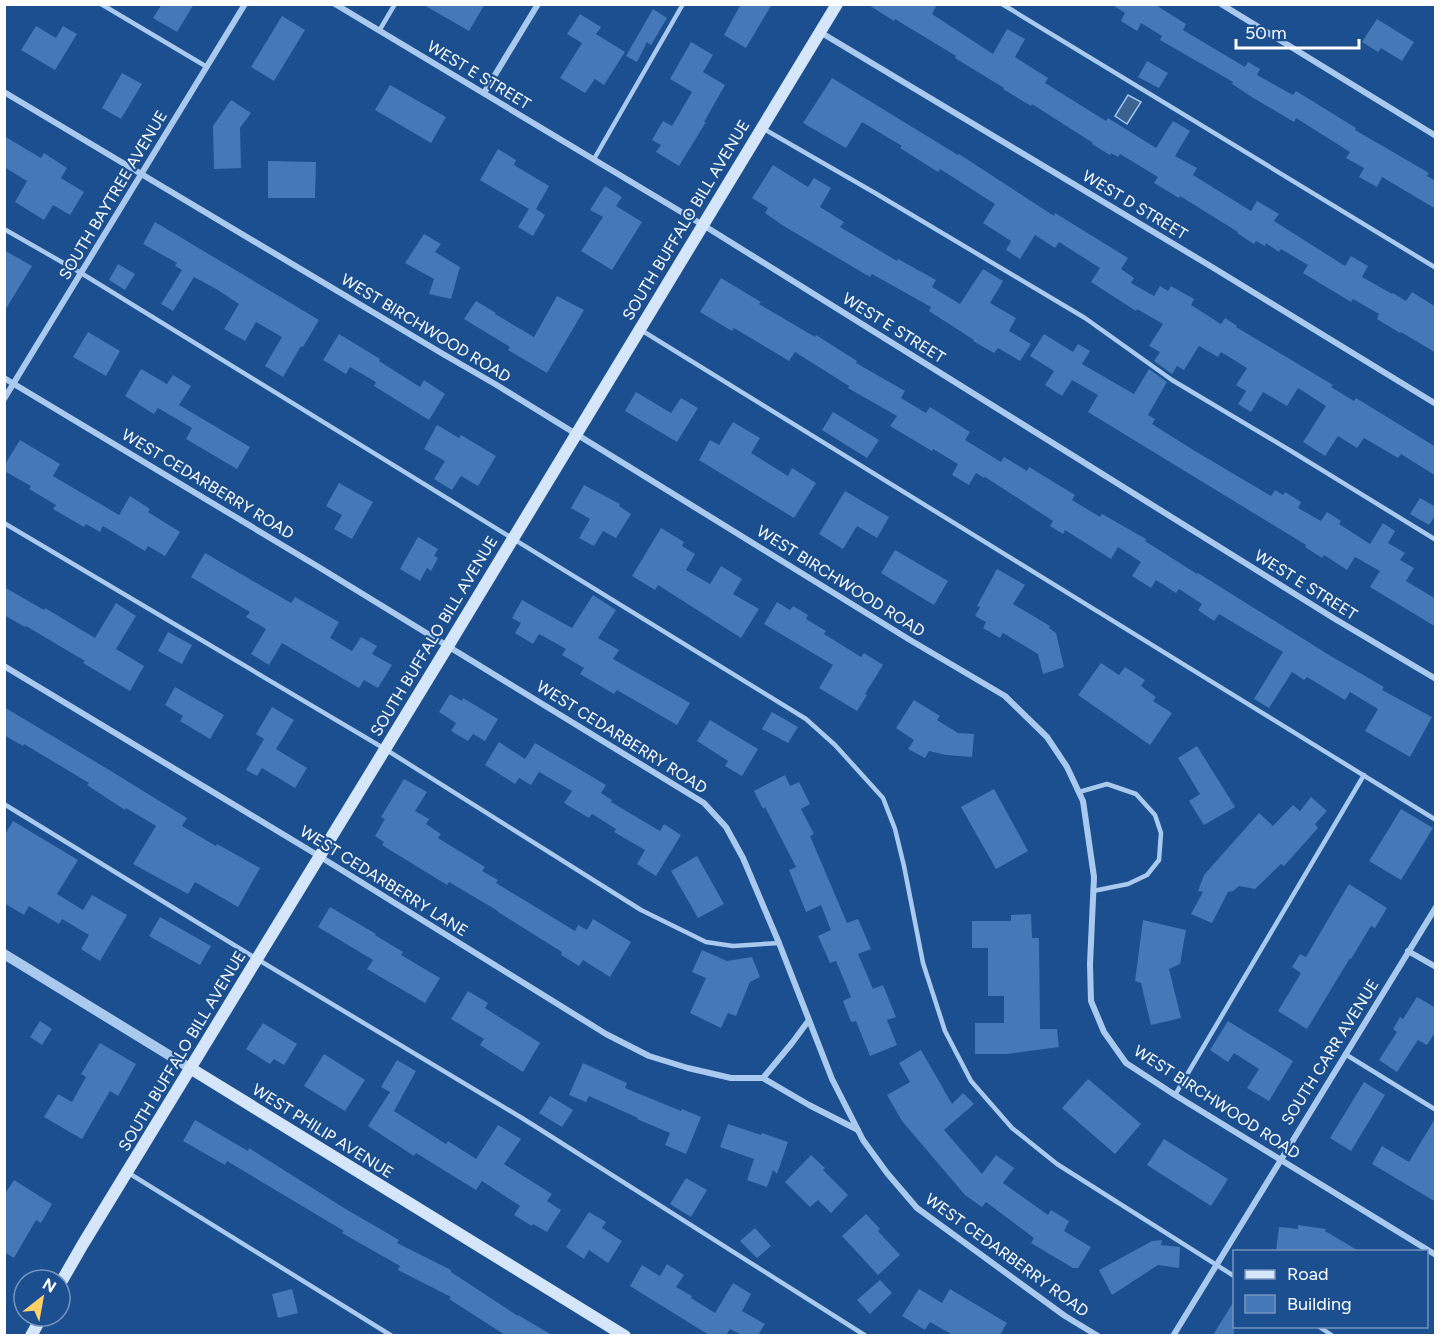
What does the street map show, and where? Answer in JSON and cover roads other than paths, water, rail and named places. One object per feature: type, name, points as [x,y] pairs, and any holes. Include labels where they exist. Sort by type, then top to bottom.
[{"type":"main road","name":"SOUTH BUFFALO BILL AVENUE","points":[[70,1268],[837,4]]},
{"type":"main road","name":"WEST PHILIP AVENUE","points":[[190,1068],[625,1335]]},
{"type":"street","name":"SOUTH BAYTREE AVENUE","points":[[4,399],[245,4]]},
{"type":"street","name":"WEST E STREET","points":[[335,4],[703,225],[1436,679]]},
{"type":"street","points":[[484,93],[538,4]]},
{"type":"street","points":[[1221,4],[1436,136]]},
{"type":"street","name":"WEST D STREET","points":[[820,32],[1436,404]]},
{"type":"street","name":"WEST BIRCHWOOD ROAD","points":[[4,92],[495,384],[910,640],[1005,696],[1047,737],[1067,767],[1083,801],[1094,877],[1090,964],[1091,1001],[1104,1032],[1126,1063],[1428,1250]]},
{"type":"street","name":"WEST CEDARBERRY ROAD","points":[[4,378],[704,803],[726,827],[743,858],[832,1079],[863,1140],[887,1173],[917,1208],[1065,1316],[1098,1335]]},
{"type":"street","name":"WEST CEDARBERRY LANE","points":[[4,666],[320,856],[606,1034],[649,1056],[688,1068],[730,1078],[763,1078]]},
{"type":"street","name":"SOUTH CARR AVENUE","points":[[1173,1335],[1436,907]]},
{"type":"street","points":[[1408,951],[1436,967]]},
{"type":"street","name":"WEST PHILIP AVENUE","points":[[4,954],[190,1068]]},
{"type":"street","points":[[809,1020],[763,1078],[858,1131]]},
{"type":"lane","points":[[101,4],[207,67]]},
{"type":"lane","points":[[379,31],[395,4]]},
{"type":"lane","points":[[594,159],[683,4]]},
{"type":"lane","points":[[1002,4],[1436,268]]},
{"type":"lane","points":[[762,128],[875,192],[1085,318],[1172,380],[1436,540]]},
{"type":"lane","points":[[4,229],[81,273],[806,719],[835,746],[883,798],[902,856],[923,963],[945,1031],[971,1081],[1012,1128],[1057,1164],[1233,1275]]},
{"type":"lane","points":[[640,329],[1436,820]]},
{"type":"lane","points":[[4,523],[385,749],[641,910],[706,942],[733,946],[779,943]]},
{"type":"lane","points":[[1176,1095],[1364,775]]},
{"type":"lane","points":[[1078,792],[1107,784],[1136,794],[1155,815],[1161,833],[1159,860],[1148,875],[1128,884],[1093,891]]},
{"type":"lane","points":[[4,804],[522,1118],[866,1335]]},
{"type":"lane","points":[[1345,1054],[1436,1110]]},
{"type":"lane","points":[[127,1172],[392,1335]]},
{"type":"water","points":[[1128,95],[1141,102],[1127,124],[1115,116]]}]
